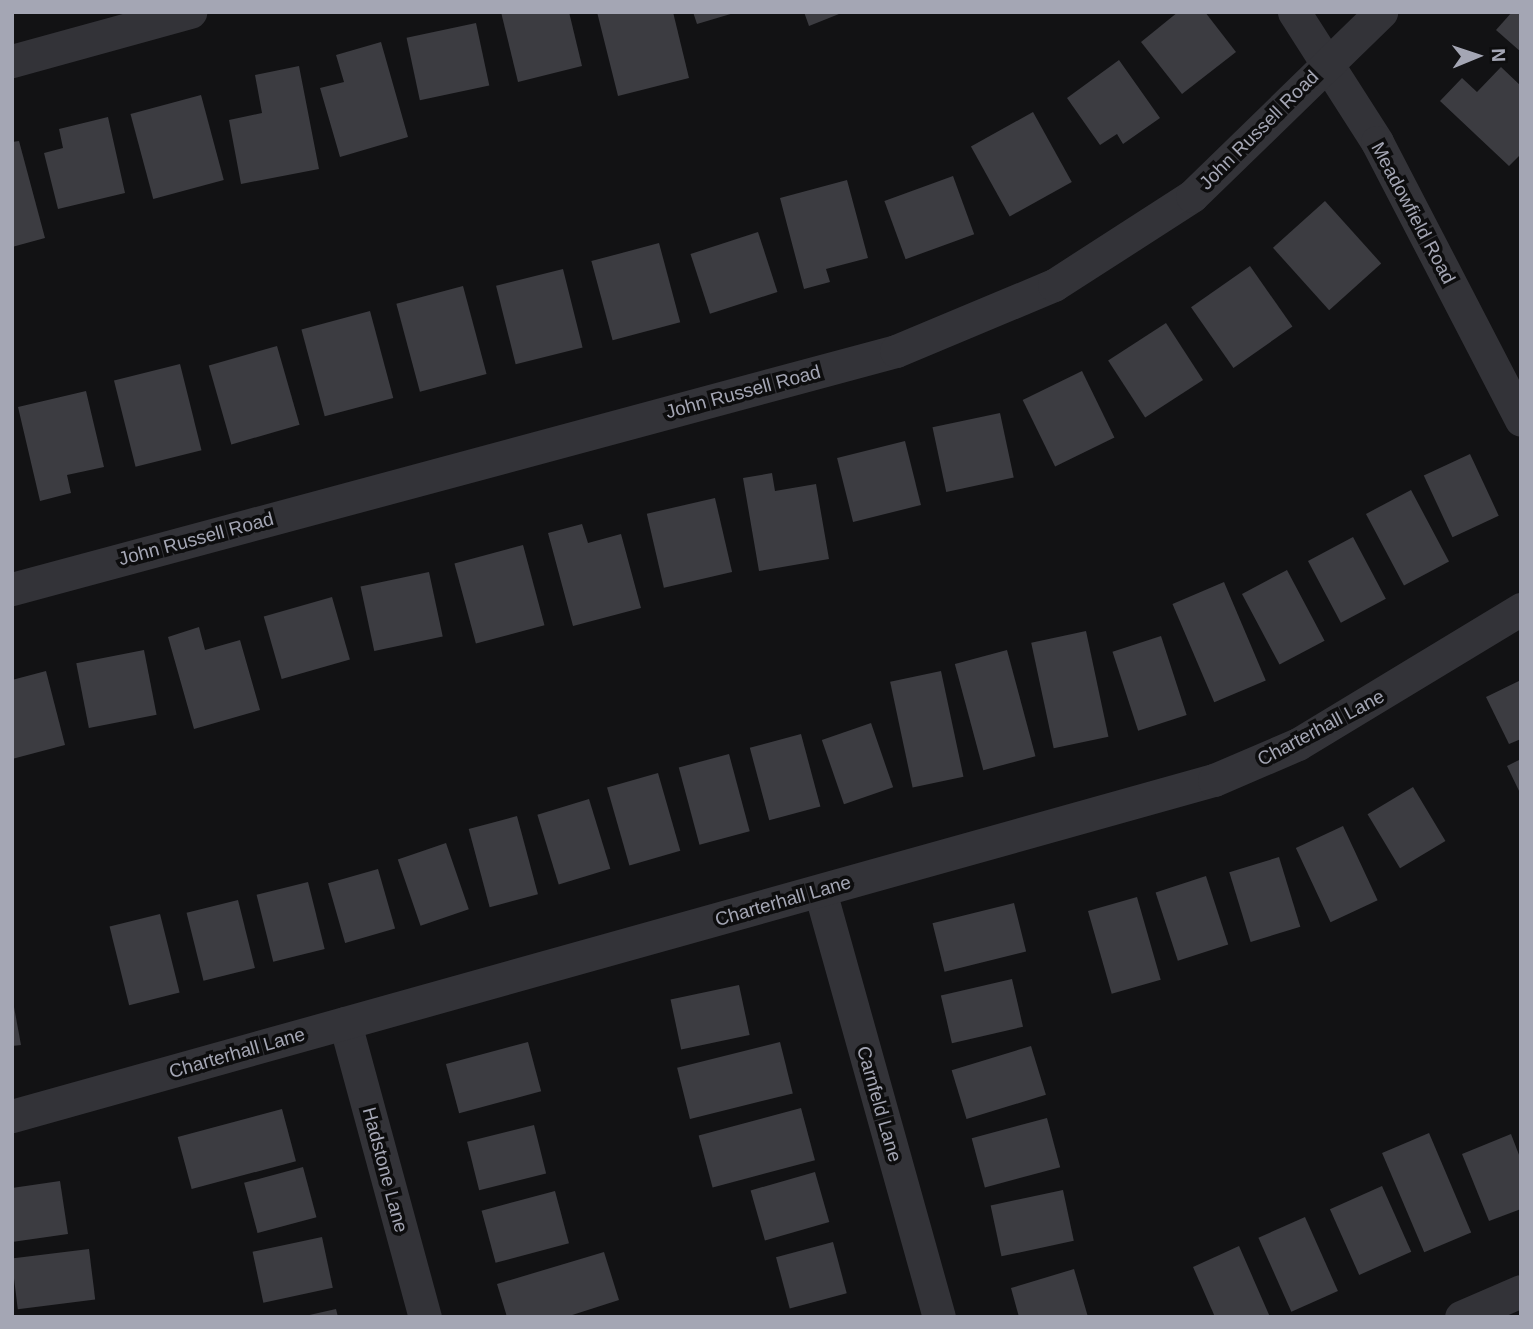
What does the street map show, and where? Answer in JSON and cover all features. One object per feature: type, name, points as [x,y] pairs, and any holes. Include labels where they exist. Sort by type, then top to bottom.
[{"type":"street","points":[[12,61],[190,12]]},
{"type":"street","name":"Meadowfield Road","points":[[1294,12],[1377,142],[1521,420]]},
{"type":"street","name":"John Russell Road","points":[[12,589],[896,351],[1054,285],[1192,196],[1381,12]]},
{"type":"street","name":"Charterhall Lane","points":[[12,1116],[1214,780],[1298,744],[1521,609]]},
{"type":"street","name":"Carnfeld Lane","points":[[820,891],[939,1317]]},
{"type":"street","name":"Hadstone Lane","points":[[345,1023],[425,1317]]},
{"type":"street","points":[[1461,1317],[1521,1291]]},
{"type":"building","points":[[501,12],[569,12],[582,66],[518,82]]},
{"type":"building","points":[[597,12],[673,12],[689,78],[618,96]]},
{"type":"building","points":[[693,12],[734,12],[734,13],[697,24]]},
{"type":"building","points":[[804,12],[844,12],[809,26]]},
{"type":"building","points":[[1178,12],[1205,12],[1236,52],[1182,94],[1141,42]]},
{"type":"building","points":[[1512,12],[1521,12],[1521,52],[1496,30]]},
{"type":"building","points":[[476,23],[489,86],[420,100],[407,38]]},
{"type":"building","points":[[381,42],[408,137],[340,157],[320,88],[344,82],[336,55]]},
{"type":"building","points":[[1119,60],[1160,118],[1123,144],[1117,134],[1100,145],[1067,98]]},
{"type":"building","points":[[299,66],[319,169],[241,184],[229,120],[262,113],[255,75]]},
{"type":"building","points":[[1501,67],[1521,86],[1521,154],[1509,166],[1440,101],[1462,78],[1477,92]]},
{"type":"building","points":[[201,95],[224,180],[153,199],[130,114]]},
{"type":"building","points":[[1033,112],[1072,182],[1010,216],[971,146]]},
{"type":"building","points":[[108,117],[125,193],[58,209],[44,153],[63,148],[59,129]]},
{"type":"building","points":[[19,141],[45,238],[12,247],[12,142]]},
{"type":"building","points":[[953,176],[974,234],[906,259],[884,201]]},
{"type":"building","points":[[847,180],[868,258],[826,269],[830,282],[804,289],[780,198]]},
{"type":"building","points":[[1325,201],[1381,263],[1329,310],[1273,248]]},
{"type":"building","points":[[758,232],[777,292],[710,314],[690,254]]},
{"type":"building","points":[[659,243],[680,322],[613,340],[591,261]]},
{"type":"building","points":[[1250,266],[1292,327],[1233,368],[1191,307]]},
{"type":"building","points":[[563,269],[583,348],[516,364],[496,286]]},
{"type":"building","points":[[463,286],[487,374],[420,392],[396,304]]},
{"type":"building","points":[[370,311],[393,398],[325,416],[301,329]]},
{"type":"building","points":[[1166,323],[1203,380],[1145,418],[1108,361]]},
{"type":"building","points":[[277,346],[300,425],[231,444],[209,366]]},
{"type":"building","points":[[180,364],[202,450],[136,467],[114,380]]},
{"type":"building","points":[[1082,371],[1114,438],[1055,466],[1023,400]]},
{"type":"building","points":[[86,391],[104,467],[67,475],[71,493],[40,501],[18,407]]},
{"type":"building","points":[[1000,413],[1014,478],[946,492],[933,427]]},
{"type":"building","points":[[905,441],[921,505],[853,522],[837,458]]},
{"type":"building","points":[[1470,454],[1499,516],[1453,537],[1424,476]]},
{"type":"building","points":[[772,473],[775,491],[816,484],[829,559],[759,571],[743,478]]},
{"type":"building","points":[[1411,490],[1449,562],[1404,585],[1366,514]]},
{"type":"building","points":[[715,498],[732,572],[664,588],[647,514]]},
{"type":"building","points":[[582,524],[588,543],[621,534],[641,608],[573,626],[548,533]]},
{"type":"building","points":[[1353,537],[1386,599],[1341,623],[1308,561]]},
{"type":"building","points":[[523,545],[544,625],[476,644],[454,563]]},
{"type":"building","points":[[1287,570],[1325,641],[1280,665],[1242,594]]},
{"type":"building","points":[[429,572],[443,637],[374,651],[361,587]]},
{"type":"building","points":[[1224,582],[1266,680],[1214,702],[1172,604]]},
{"type":"building","points":[[332,597],[350,659],[282,679],[264,617]]},
{"type":"building","points":[[199,627],[205,650],[240,640],[260,710],[194,729],[168,637]]},
{"type":"building","points":[[1086,631],[1108,737],[1054,748],[1031,643]]},
{"type":"building","points":[[1161,636],[1187,715],[1138,731],[1112,652]]},
{"type":"building","points":[[144,650],[157,715],[89,728],[76,663]]},
{"type":"building","points":[[1007,650],[1035,756],[983,770],[955,664]]},
{"type":"building","points":[[46,671],[65,745],[12,759],[12,680]]},
{"type":"building","points":[[941,671],[963,777],[913,787],[890,682]]},
{"type":"building","points":[[1521,680],[1521,739],[1509,744],[1486,697]]},
{"type":"building","points":[[871,723],[893,787],[844,804],[822,740]]},
{"type":"building","points":[[801,734],[820,806],[769,820],[750,748]]},
{"type":"building","points":[[729,754],[750,831],[699,845],[679,767]]},
{"type":"building","points":[[1521,759],[1521,795],[1507,766]]},
{"type":"building","points":[[658,773],[680,851],[629,865],[607,788]]},
{"type":"building","points":[[1413,787],[1445,841],[1400,868],[1368,814]]},
{"type":"building","points":[[589,799],[610,869],[559,885],[537,815]]},
{"type":"building","points":[[517,816],[538,894],[490,907],[469,829]]},
{"type":"building","points":[[1343,826],[1378,900],[1331,922],[1296,848]]},
{"type":"building","points":[[446,843],[469,909],[421,926],[398,860]]},
{"type":"building","points":[[1279,857],[1300,927],[1251,942],[1229,872]]},
{"type":"building","points":[[378,869],[395,929],[345,943],[328,883]]},
{"type":"building","points":[[1206,876],[1228,944],[1178,961],[1156,892]]},
{"type":"building","points":[[308,882],[325,949],[273,962],[257,895]]},
{"type":"building","points":[[1137,897],[1161,980],[1112,994],[1088,911]]},
{"type":"building","points":[[238,900],[255,968],[204,981],[187,913]]},
{"type":"building","points":[[1014,903],[1026,952],[945,972],[932,923]]},
{"type":"building","points":[[160,914],[180,993],[129,1005],[110,927]]},
{"type":"building","points":[[1012,979],[1023,1027],[952,1043],[941,995]]},
{"type":"building","points":[[739,985],[750,1035],[681,1049],[671,1000]]},
{"type":"building","points":[[12,996],[21,1045],[12,1046]]},
{"type":"building","points":[[528,1042],[541,1091],[459,1113],[446,1064]]},
{"type":"building","points":[[780,1042],[793,1093],[690,1119],[677,1068]]},
{"type":"building","points":[[1031,1046],[1046,1095],[967,1119],[952,1070]]},
{"type":"building","points":[[801,1108],[815,1160],[713,1188],[699,1135]]},
{"type":"building","points":[[282,1109],[296,1161],[192,1189],[178,1137]]},
{"type":"building","points":[[1047,1118],[1060,1167],[985,1187],[972,1138]]},
{"type":"building","points":[[534,1125],[546,1174],[479,1190],[467,1142]]},
{"type":"building","points":[[1429,1133],[1471,1232],[1424,1252],[1382,1153]]},
{"type":"building","points":[[1511,1134],[1521,1160],[1521,1209],[1489,1221],[1462,1154]]},
{"type":"building","points":[[303,1167],[316,1217],[258,1233],[244,1183]]},
{"type":"building","points":[[815,1172],[829,1222],[765,1240],[751,1190]]},
{"type":"building","points":[[60,1181],[68,1234],[12,1242],[12,1188]]},
{"type":"building","points":[[1382,1186],[1411,1252],[1359,1275],[1330,1209]]},
{"type":"building","points":[[1063,1190],[1074,1241],[1001,1256],[991,1205]]},
{"type":"building","points":[[555,1191],[569,1243],[496,1263],[482,1211]]},
{"type":"building","points":[[1305,1217],[1338,1291],[1291,1312],[1258,1238]]},
{"type":"building","points":[[322,1237],[333,1288],[263,1303],[253,1252]]},
{"type":"building","points":[[833,1242],[847,1293],[790,1308],[776,1257]]},
{"type":"building","points":[[1239,1246],[1270,1317],[1215,1317],[1193,1267]]},
{"type":"building","points":[[89,1249],[95,1300],[18,1309],[12,1258]]},
{"type":"building","points":[[604,1252],[619,1300],[566,1317],[507,1317],[497,1284]]},
{"type":"building","points":[[1074,1269],[1088,1317],[1019,1317],[1011,1288]]},
{"type":"building","points":[[336,1309],[338,1317],[305,1316]]}]
